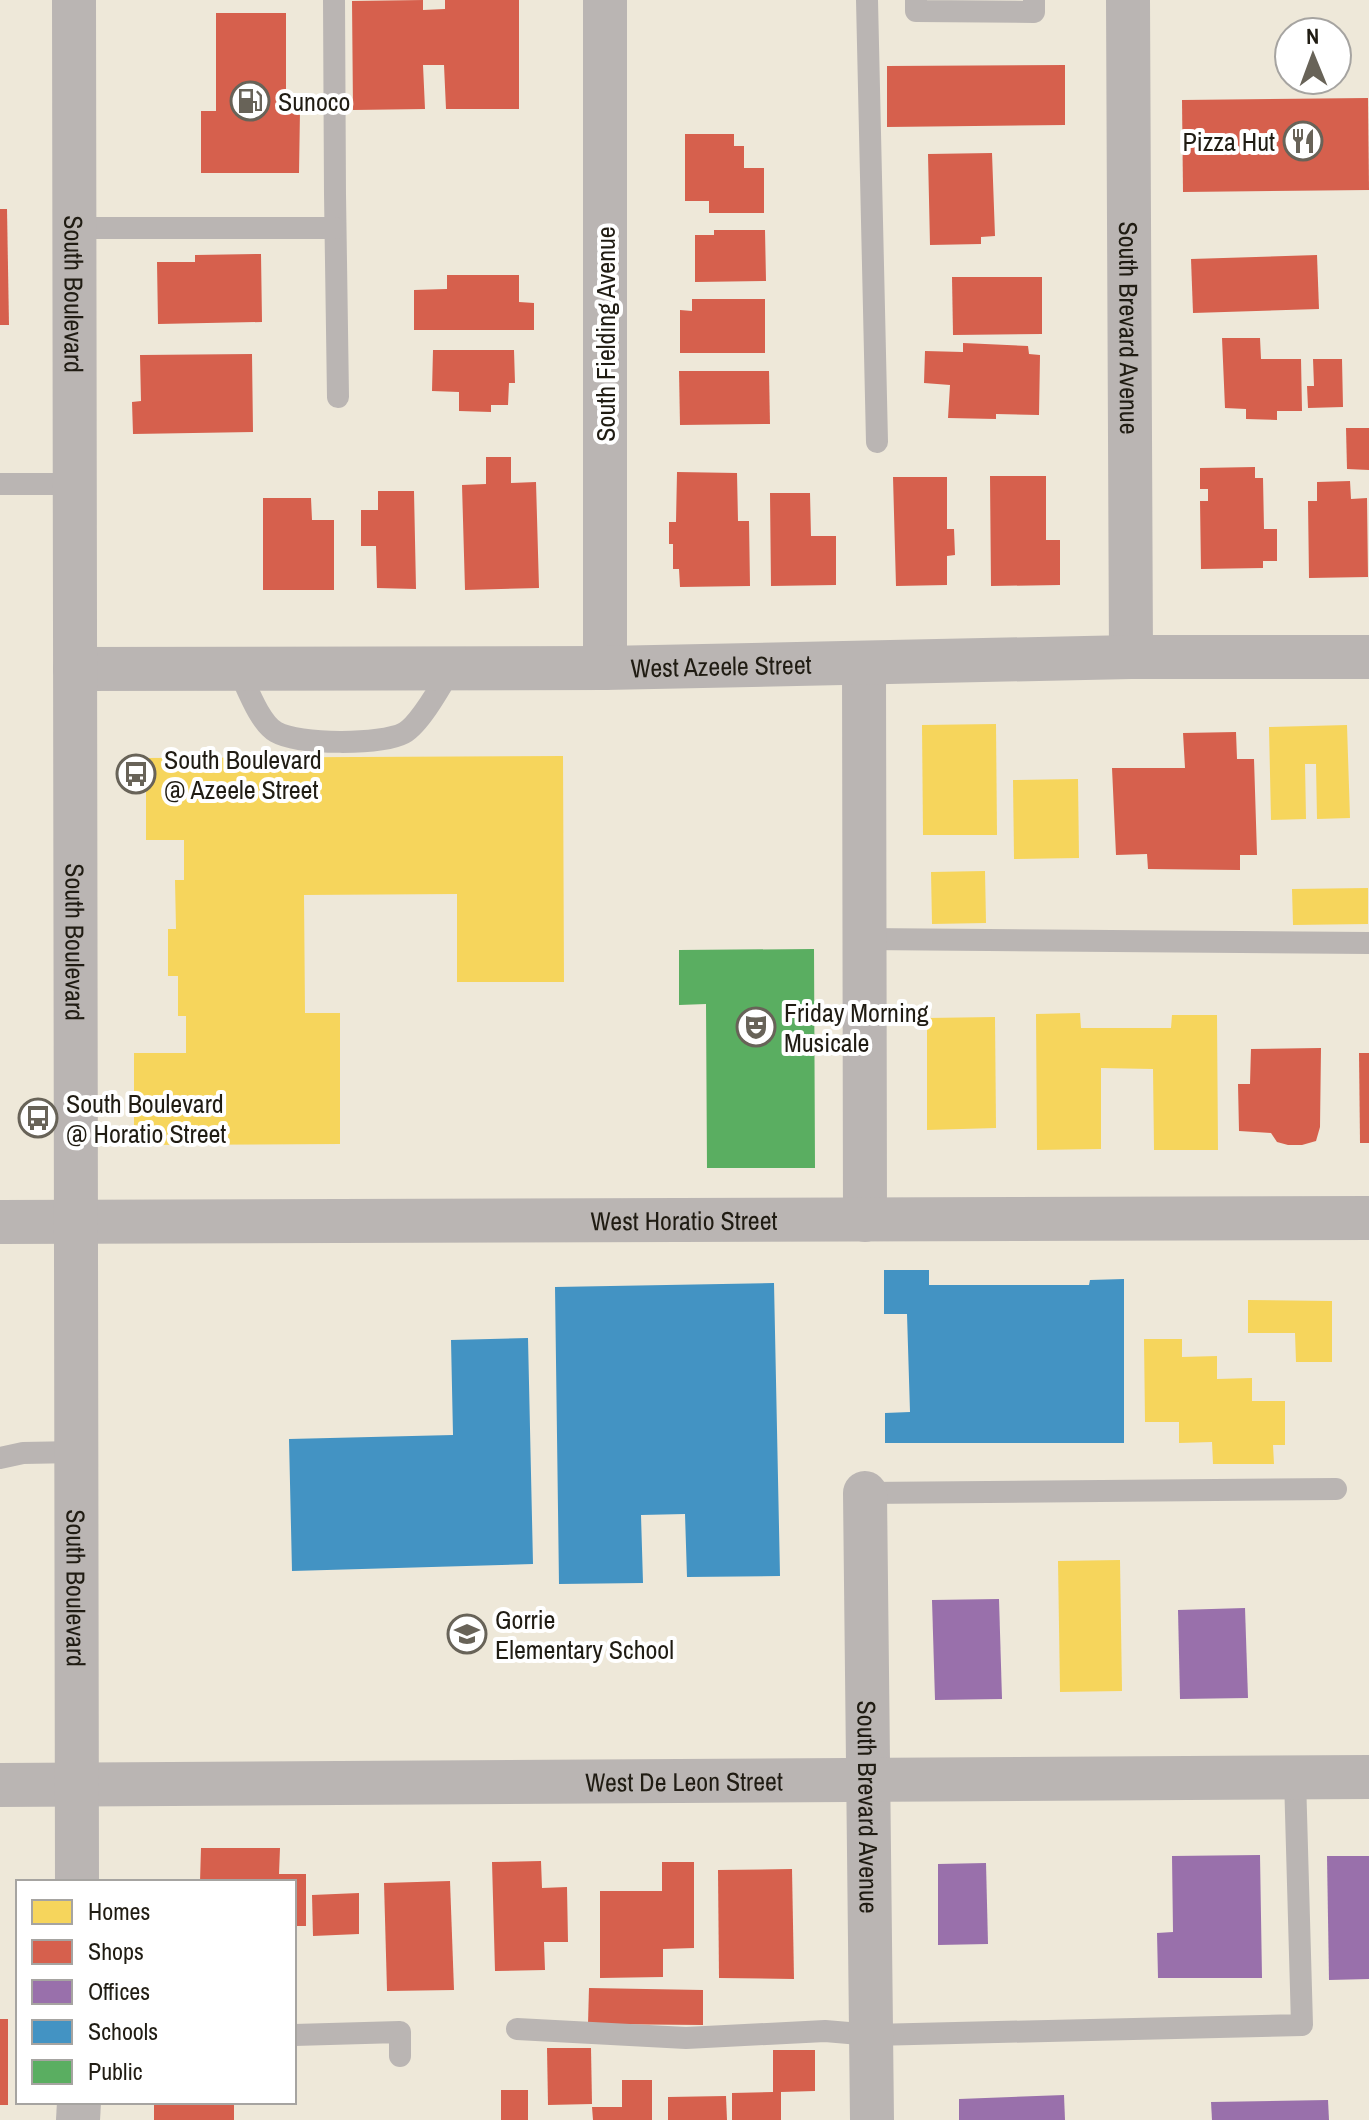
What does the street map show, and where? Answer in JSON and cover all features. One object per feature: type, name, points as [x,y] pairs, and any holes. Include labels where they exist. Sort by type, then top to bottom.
[{"type":"street","name":"South Boulevard","points":[[74,0],[77,1880]]},
{"type":"street","name":"South Fielding Avenue","points":[[605,0],[605,668]]},
{"type":"street","name":"South Brevard Avenue","points":[[1128,0],[1131,657]]},
{"type":"street","name":"West Azeele Street","points":[[75,669],[605,668],[1131,657],[1369,657]]},
{"type":"street","points":[[864,663],[865,1220]]},
{"type":"street","name":"West Horatio Street","points":[[0,1222],[1369,1218]]},
{"type":"street","name":"South Brevard Avenue","points":[[865,1493],[872,2120]]},
{"type":"street","name":"West De Leon Street","points":[[0,1785],[1369,1777]]},
{"type":"lane","points":[[334,0],[338,397]]},
{"type":"lane","points":[[867,0],[877,442]]},
{"type":"lane","points":[[916,0],[916,11],[1034,12],[1034,0]]},
{"type":"lane","points":[[74,228],[335,228]]},
{"type":"lane","points":[[0,484],[74,484]]},
{"type":"lane","points":[[238,669],[256,709],[276,732],[310,741],[378,741],[405,732],[428,707],[451,669]]},
{"type":"lane","points":[[864,939],[1369,943]]},
{"type":"lane","points":[[0,1458],[23,1453],[77,1452]]},
{"type":"lane","points":[[865,1493],[1336,1489]]},
{"type":"lane","points":[[517,2029],[686,2038],[825,2031],[872,2035],[1302,2025],[1295,1778]]},
{"type":"lane","points":[[296,2035],[400,2032],[400,2056]]},
{"type":"building: Homes","points":[[996,724],[997,835],[923,835],[922,725]]},
{"type":"building: Homes","points":[[1347,725],[1350,818],[1317,819],[1316,764],[1305,764],[1306,819],[1271,820],[1269,727]]},
{"type":"building: Homes","points":[[563,756],[564,982],[457,982],[457,894],[304,895],[305,1013],[340,1013],[340,1144],[134,1145],[134,1053],[186,1053],[186,1016],[178,1016],[178,976],[168,976],[168,929],[176,929],[175,880],[184,880],[184,840],[146,840],[146,758]]},
{"type":"building: Homes","points":[[1078,779],[1079,858],[1014,859],[1013,780]]},
{"type":"building: Homes","points":[[985,871],[986,923],[932,924],[931,872]]},
{"type":"building: Homes","points":[[1368,888],[1368,924],[1293,925],[1292,889]]},
{"type":"building: Homes","points":[[1080,1013],[1081,1028],[1171,1028],[1172,1015],[1217,1015],[1218,1150],[1154,1150],[1153,1069],[1101,1068],[1101,1149],[1037,1150],[1036,1014]]},
{"type":"building: Homes","points":[[995,1017],[996,1128],[927,1130],[927,1018]]},
{"type":"building: Homes","points":[[1248,1300],[1332,1301],[1332,1362],[1296,1362],[1295,1333],[1248,1333]]},
{"type":"building: Homes","points":[[1144,1339],[1182,1339],[1182,1357],[1217,1356],[1217,1379],[1252,1378],[1252,1401],[1285,1401],[1285,1445],[1273,1445],[1274,1464],[1213,1464],[1212,1442],[1179,1443],[1179,1422],[1145,1422]]},
{"type":"building: Homes","points":[[1120,1560],[1122,1691],[1060,1692],[1058,1561]]},
{"type":"building: Shops","points":[[423,0],[423,10],[445,9],[445,0],[519,0],[519,109],[446,109],[444,65],[423,65],[425,109],[353,110],[352,1]]},
{"type":"building: Shops","points":[[216,13],[286,13],[286,110],[300,110],[299,173],[201,173],[201,111],[216,111]]},
{"type":"building: Shops","points":[[1065,65],[1065,125],[887,127],[887,66]]},
{"type":"building: Shops","points":[[1368,98],[1369,190],[1183,192],[1182,100]]},
{"type":"building: Shops","points":[[685,134],[734,134],[734,146],[744,146],[744,168],[764,168],[764,213],[709,213],[709,201],[685,201]]},
{"type":"building: Shops","points":[[992,153],[995,236],[981,237],[981,244],[930,245],[928,154]]},
{"type":"building: Shops","points":[[0,209],[7,209],[9,325],[0,325]]},
{"type":"building: Shops","points":[[714,230],[765,230],[766,281],[695,282],[695,235],[714,235]]},
{"type":"building: Shops","points":[[261,254],[262,322],[158,324],[157,262],[195,262],[195,255]]},
{"type":"building: Shops","points":[[1317,255],[1319,309],[1193,313],[1191,259]]},
{"type":"building: Shops","points":[[447,275],[519,275],[519,302],[534,303],[534,330],[414,330],[414,290],[447,289]]},
{"type":"building: Shops","points":[[952,277],[1042,277],[1042,334],[953,335]]},
{"type":"building: Shops","points":[[692,299],[765,299],[765,353],[680,353],[680,310],[692,311]]},
{"type":"building: Shops","points":[[1222,338],[1260,338],[1261,359],[1301,359],[1302,411],[1277,411],[1277,420],[1246,419],[1246,409],[1225,408]]},
{"type":"building: Shops","points":[[963,343],[1028,346],[1029,354],[1040,355],[1039,415],[996,414],[996,419],[948,418],[950,385],[924,383],[925,351],[963,352]]},
{"type":"building: Shops","points":[[433,350],[514,350],[515,383],[509,383],[508,405],[491,405],[491,412],[459,411],[459,392],[432,391]]},
{"type":"building: Shops","points":[[252,354],[253,432],[133,434],[132,402],[141,401],[140,355]]},
{"type":"building: Shops","points":[[1313,359],[1342,359],[1343,407],[1308,408],[1307,386],[1314,386]]},
{"type":"building: Shops","points":[[679,371],[769,371],[770,424],[680,425]]},
{"type":"building: Shops","points":[[1346,428],[1369,428],[1369,470],[1347,469]]},
{"type":"building: Shops","points":[[486,457],[511,457],[511,483],[536,482],[539,588],[465,590],[462,485],[486,484]]},
{"type":"building: Shops","points":[[1255,467],[1255,478],[1263,478],[1264,529],[1277,529],[1277,561],[1263,561],[1263,568],[1201,569],[1200,501],[1208,501],[1208,489],[1200,489],[1200,468]]},
{"type":"building: Shops","points":[[677,472],[737,473],[738,521],[749,521],[750,586],[680,587],[679,569],[673,569],[673,544],[669,544],[669,522],[676,522]]},
{"type":"building: Shops","points":[[990,476],[1046,476],[1046,540],[1060,540],[1060,585],[991,586]]},
{"type":"building: Shops","points":[[893,477],[947,477],[947,529],[954,529],[955,555],[947,556],[947,585],[896,586]]},
{"type":"building: Shops","points":[[1350,481],[1351,499],[1367,498],[1368,577],[1309,578],[1308,501],[1317,501],[1317,482]]},
{"type":"building: Shops","points":[[378,491],[414,491],[416,589],[377,588],[376,546],[361,546],[361,510],[378,510]]},
{"type":"building: Shops","points":[[770,493],[810,493],[811,536],[836,536],[836,585],[771,586]]},
{"type":"building: Shops","points":[[263,498],[311,498],[312,520],[334,520],[334,590],[263,590]]},
{"type":"building: Shops","points":[[1236,732],[1237,759],[1254,759],[1257,855],[1240,855],[1240,870],[1148,869],[1147,854],[1116,855],[1112,768],[1185,768],[1183,733]]},
{"type":"building: Shops","points":[[1321,1048],[1320,1127],[1316,1141],[1288,1145],[1277,1142],[1271,1133],[1239,1131],[1238,1084],[1250,1084],[1251,1049]]},
{"type":"building: Shops","points":[[1359,1053],[1369,1053],[1369,1143],[1360,1143]]},
{"type":"building: Shops","points":[[201,1848],[280,1848],[279,1874],[306,1874],[306,1926],[296,1926],[296,1880],[200,1880]]},
{"type":"building: Shops","points":[[541,1861],[542,1888],[567,1887],[568,1942],[544,1942],[545,1970],[495,1971],[492,1862]]},
{"type":"building: Shops","points":[[662,1862],[694,1862],[694,1948],[663,1949],[663,1977],[600,1978],[600,1891],[662,1891]]},
{"type":"building: Shops","points":[[792,1869],[794,1979],[719,1978],[718,1870]]},
{"type":"building: Shops","points":[[450,1881],[454,1990],[387,1991],[384,1883]]},
{"type":"building: Shops","points":[[359,1893],[359,1934],[313,1936],[312,1895]]},
{"type":"building: Shops","points":[[589,1988],[703,1990],[703,2025],[588,2024]]},
{"type":"building: Shops","points":[[0,2019],[8,2019],[8,2105],[0,2105]]},
{"type":"building: Shops","points":[[547,2048],[591,2048],[592,2104],[548,2105]]},
{"type":"building: Shops","points":[[773,2050],[815,2050],[815,2091],[781,2092],[781,2120],[732,2120],[732,2093],[773,2092]]},
{"type":"building: Shops","points":[[622,2080],[652,2080],[652,2120],[593,2120],[592,2107],[622,2107]]},
{"type":"building: Shops","points":[[501,2090],[528,2090],[528,2120],[501,2120]]},
{"type":"building: Shops","points":[[726,2096],[727,2120],[668,2120],[668,2097]]},
{"type":"building: Shops","points":[[154,2104],[234,2104],[234,2120],[154,2120]]},
{"type":"building: Offices","points":[[999,1599],[1002,1699],[935,1700],[932,1600]]},
{"type":"building: Offices","points":[[1245,1608],[1248,1698],[1180,1699],[1178,1610]]},
{"type":"building: Offices","points":[[1260,1855],[1262,1978],[1158,1978],[1157,1933],[1173,1932],[1172,1856]]},
{"type":"building: Offices","points":[[1327,1856],[1369,1856],[1369,1979],[1329,1980]]},
{"type":"building: Offices","points":[[986,1863],[988,1944],[938,1945],[938,1864]]},
{"type":"building: Offices","points":[[1064,2095],[1065,2120],[959,2120],[959,2099]]},
{"type":"building: Offices","points":[[1328,2100],[1329,2120],[1212,2120],[1211,2102]]},
{"type":"building: Schools","points":[[884,1270],[929,1270],[929,1285],[1089,1285],[1090,1280],[1124,1279],[1124,1443],[885,1443],[885,1413],[910,1412],[907,1314],[884,1314]]},
{"type":"building: Schools","points":[[774,1283],[780,1576],[687,1577],[685,1514],[641,1515],[643,1583],[559,1584],[555,1287]]},
{"type":"building: Schools","points":[[528,1338],[533,1564],[292,1571],[289,1439],[453,1435],[451,1340]]},
{"type":"building: Public","points":[[814,949],[815,1168],[707,1168],[706,1004],[679,1005],[679,950]]},
{"type":"place","name":"Sunoco","points":[[250,101]]},
{"type":"place","name":"Pizza Hut","points":[[1303,141]]},
{"type":"place","name":"South Boulevard @ Azeele Street","points":[[136,774]]},
{"type":"place","name":"Friday Morning Musicale","points":[[756,1027]]},
{"type":"place","name":"South Boulevard @ Horatio Street","points":[[38,1118]]},
{"type":"place","name":"Gorrie Elementary School","points":[[467,1634]]}]
